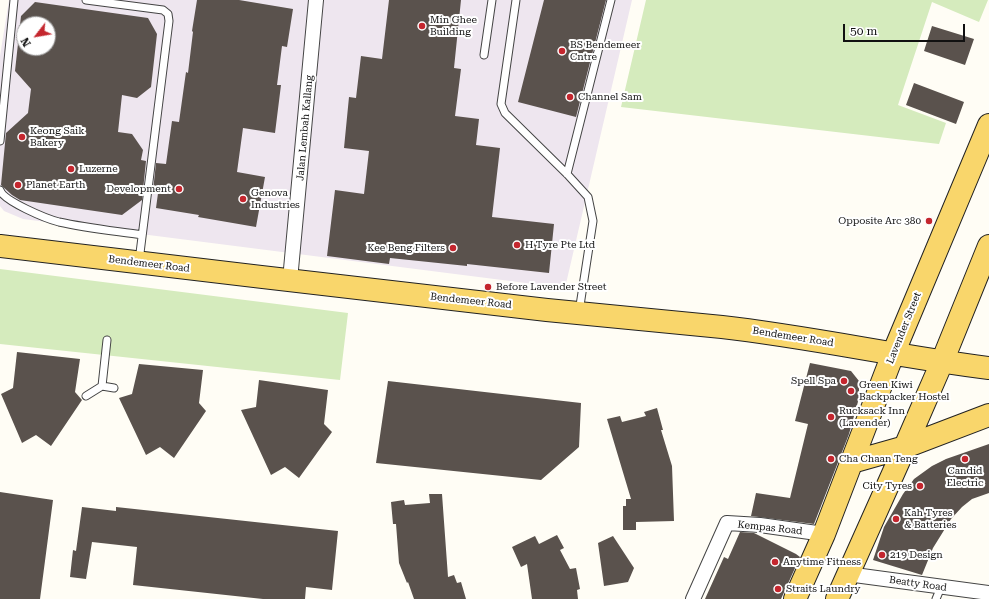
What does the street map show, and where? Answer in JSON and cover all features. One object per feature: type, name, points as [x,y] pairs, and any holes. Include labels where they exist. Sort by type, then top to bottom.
[{"type":"main road","name":"Lavender Street","points":[[796,599],[824,534],[893,354],[989,125]]},
{"type":"main road","points":[[0,233],[8,247]]},
{"type":"main road","points":[[837,599],[942,362],[989,246]]},
{"type":"main road","name":"Bendemeer Road","points":[[8,247],[579,313],[722,327],[791,336],[942,362],[989,368]]},
{"type":"main road","points":[[852,462],[905,447],[989,415]]},
{"type":"street","name":"Jalan Lembah Kallang","points":[[290,280],[316,0]]},
{"type":"street","name":"Kempas Road","points":[[693,599],[727,523],[760,525],[824,534]]},
{"type":"street","name":"Beatty Road","points":[[847,574],[939,593],[989,593]]},
{"type":"lane","points":[[0,141],[14,0]]},
{"type":"lane","points":[[86,0],[163,10],[168,14],[170,21],[139,263]]},
{"type":"lane","points":[[484,55],[492,0]]},
{"type":"lane","points":[[516,0],[501,104],[505,113],[568,174],[588,197],[593,221],[579,313]]},
{"type":"lane","points":[[568,174],[611,0]]},
{"type":"lane","points":[[0,190],[1,194],[18,205],[58,222],[142,235]]},
{"type":"lane","points":[[102,386],[107,340]]},
{"type":"lane","points":[[86,396],[102,386],[114,388]]},
{"type":"shaded area","points":[[9,0],[632,0],[565,288],[23,219],[4,211],[0,206],[0,56]]},
{"type":"green space","points":[[646,0],[988,0],[979,22],[932,2],[898,105],[946,123],[939,144],[621,107]]},
{"type":"green space","points":[[0,269],[348,313],[340,380],[0,344]]},
{"type":"building","points":[[197,0],[239,0],[293,9],[287,47],[282,46],[277,85],[281,85],[275,133],[243,128],[237,172],[265,177],[256,227],[156,208],[159,186],[153,191],[156,163],[166,164],[172,121],[179,122],[186,72],[188,73]]},
{"type":"building","points":[[389,0],[461,0],[454,68],[461,69],[455,116],[479,119],[476,145],[500,148],[492,217],[554,224],[549,273],[467,264],[467,266],[390,258],[389,264],[327,256],[335,190],[364,194],[369,151],[344,148],[349,97],[356,98],[361,56],[382,59]]},
{"type":"building","name":"BS Bendemeer Cntre","points":[[544,0],[606,0],[576,117],[518,102]]},
{"type":"building","points":[[35,2],[148,18],[157,34],[151,87],[137,98],[122,95],[118,132],[132,134],[143,150],[141,160],[146,161],[142,200],[122,215],[20,200],[1,185],[6,133],[28,113],[31,89],[15,71],[17,56],[56,56],[56,16],[21,16]]},
{"type":"building","points":[[932,26],[974,39],[965,65],[924,51]]},
{"type":"building","points":[[914,83],[964,102],[956,124],[906,105]]},
{"type":"building","points":[[17,352],[80,359],[75,392],[82,400],[51,446],[36,435],[22,443],[1,394],[13,388]]},
{"type":"building","points":[[810,363],[851,371],[859,381],[859,398],[849,434],[814,524],[751,516],[756,493],[790,498],[808,424],[795,421]]},
{"type":"building","points":[[139,364],[203,370],[199,403],[206,411],[174,458],[160,447],[146,455],[119,398],[132,394]]},
{"type":"building","points":[[259,380],[328,390],[324,424],[332,432],[299,478],[285,467],[271,475],[241,410],[256,407]]},
{"type":"building","points":[[388,381],[581,403],[579,447],[541,480],[376,463]]},
{"type":"building","points":[[657,408],[663,430],[661,430],[672,466],[674,521],[636,522],[636,530],[623,530],[623,506],[626,506],[626,499],[631,499],[607,419],[620,416],[622,422],[646,416],[644,412]]},
{"type":"building","points":[[989,444],[989,493],[972,499],[951,519],[933,548],[922,575],[873,560],[884,527],[903,494],[914,479],[932,466],[946,459]]},
{"type":"building","points":[[0,492],[53,500],[40,599],[0,599]]},
{"type":"building","points":[[429,494],[442,494],[448,577],[454,575],[457,583],[461,582],[466,599],[414,599],[399,563],[396,524],[393,524],[391,502],[404,500],[405,505],[430,503]]},
{"type":"building","points":[[82,507],[116,511],[116,507],[338,531],[332,590],[306,587],[305,599],[263,599],[133,585],[137,547],[92,542],[86,579],[70,577],[73,550],[76,551]]},
{"type":"building","points":[[740,532],[754,533],[800,557],[781,599],[705,599],[724,557],[728,559]]},
{"type":"building","points":[[557,535],[564,548],[560,550],[570,569],[576,568],[580,589],[577,590],[578,599],[532,599],[527,564],[521,567],[512,547],[535,536],[539,544]]},
{"type":"building","points":[[613,536],[634,568],[628,582],[604,586],[598,543]]},
{"type":"place","name":"Min Ghee Building","points":[[422,26]]},
{"type":"place","name":"BS Bendemeer Cntre","points":[[562,51]]},
{"type":"place","name":"Channel Sam","points":[[570,97]]},
{"type":"place","name":"Keong Saik Bakery","points":[[22,137]]},
{"type":"place","name":"Luzerne","points":[[71,169]]},
{"type":"place","name":"Planet Earth","points":[[18,185]]},
{"type":"place","name":"Development","points":[[179,189]]},
{"type":"place","name":"Genova Industries","points":[[243,199]]},
{"type":"place","name":"Opposite Arc 380","points":[[929,221]]},
{"type":"place","name":"H Tyre Pte Ltd","points":[[517,245]]},
{"type":"place","name":"Kee Beng Filters","points":[[453,248]]},
{"type":"place","name":"Before Lavender Street","points":[[488,287]]},
{"type":"place","name":"Spell Spa","points":[[844,381]]},
{"type":"place","name":"Green Kiwi Backpacker Hostel","points":[[851,391]]},
{"type":"place","name":"Rucksack Inn (Lavender)","points":[[831,417]]},
{"type":"place","name":"Cha Chaan Teng","points":[[831,459]]},
{"type":"place","name":"Candid Electric","points":[[965,459]]},
{"type":"place","name":"City Tyres","points":[[920,486]]},
{"type":"place","name":"Kah Tyres & Batteries","points":[[896,519]]},
{"type":"place","name":"219 Design","points":[[882,555]]},
{"type":"place","name":"Anytime Fitness","points":[[775,562]]},
{"type":"place","name":"Straits Laundry","points":[[778,589]]}]
